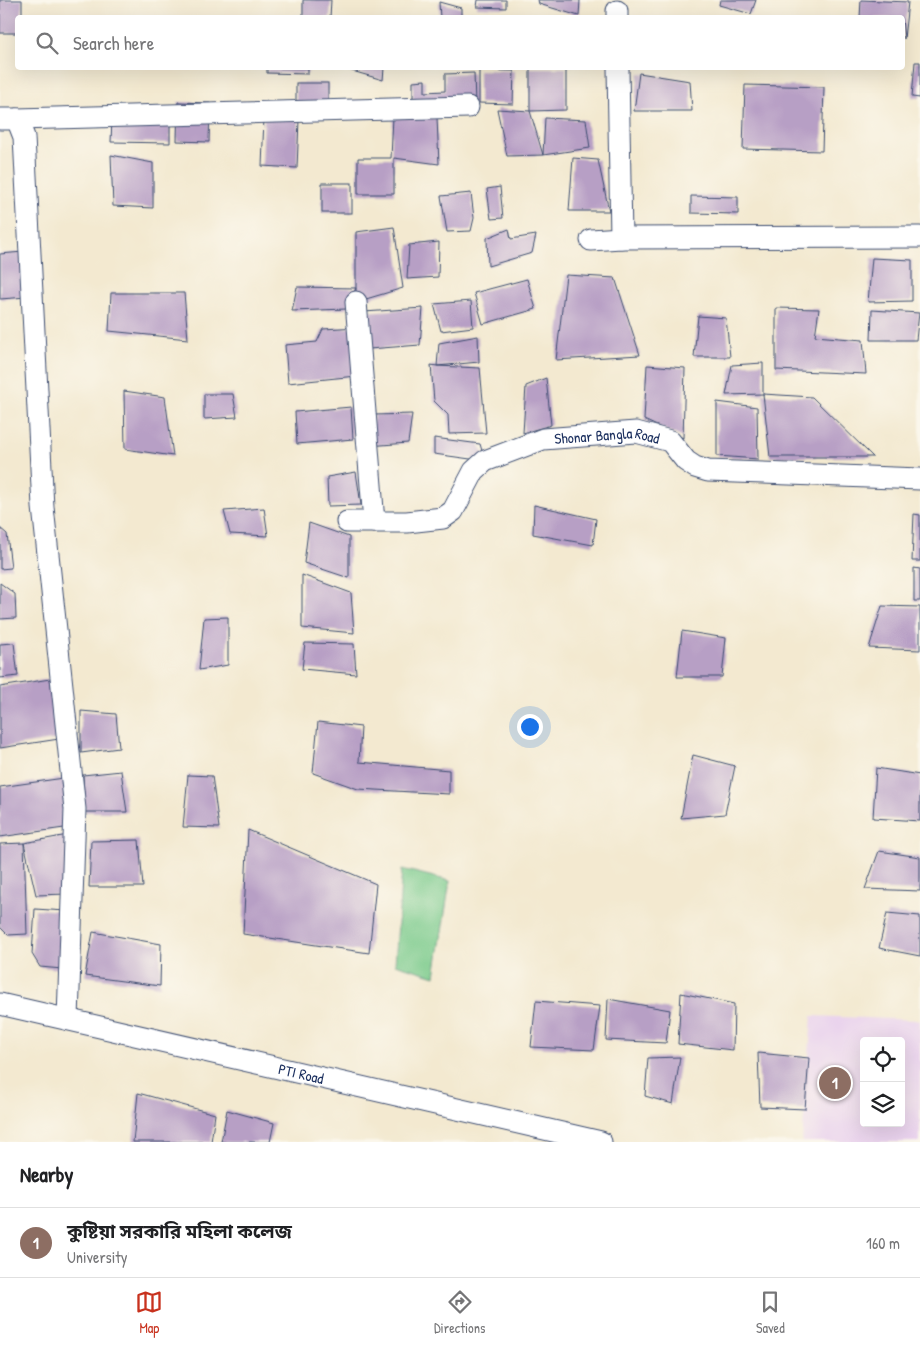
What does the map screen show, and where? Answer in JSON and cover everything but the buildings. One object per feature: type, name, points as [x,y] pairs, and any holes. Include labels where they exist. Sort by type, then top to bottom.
[{"type":"street","points":[[618,70],[621,238]]},
{"type":"street","points":[[9,119],[468,107]]},
{"type":"street","points":[[9,119],[24,137],[44,507],[74,809],[68,1020]]},
{"type":"street","points":[[591,240],[621,238],[920,237]]},
{"type":"street","points":[[356,302],[374,522]]},
{"type":"street","name":"Shonar Bangla Road","points":[[347,522],[443,518],[453,511],[474,471],[485,461],[543,439],[608,434],[636,432],[670,441],[686,461],[695,467],[708,471],[920,479]]},
{"type":"street","name":"PTI Road","points":[[0,1004],[601,1142]]},
{"type":"shaded area","points":[[812,1016],[920,1020],[920,1142],[802,1142]]},
{"type":"green space","points":[[402,869],[450,881],[435,976],[395,964]]},
{"type":"place","name":"কুষ্টিয়া সরকারি মহিলা কলেজ","points":[[835,1083]]}]
